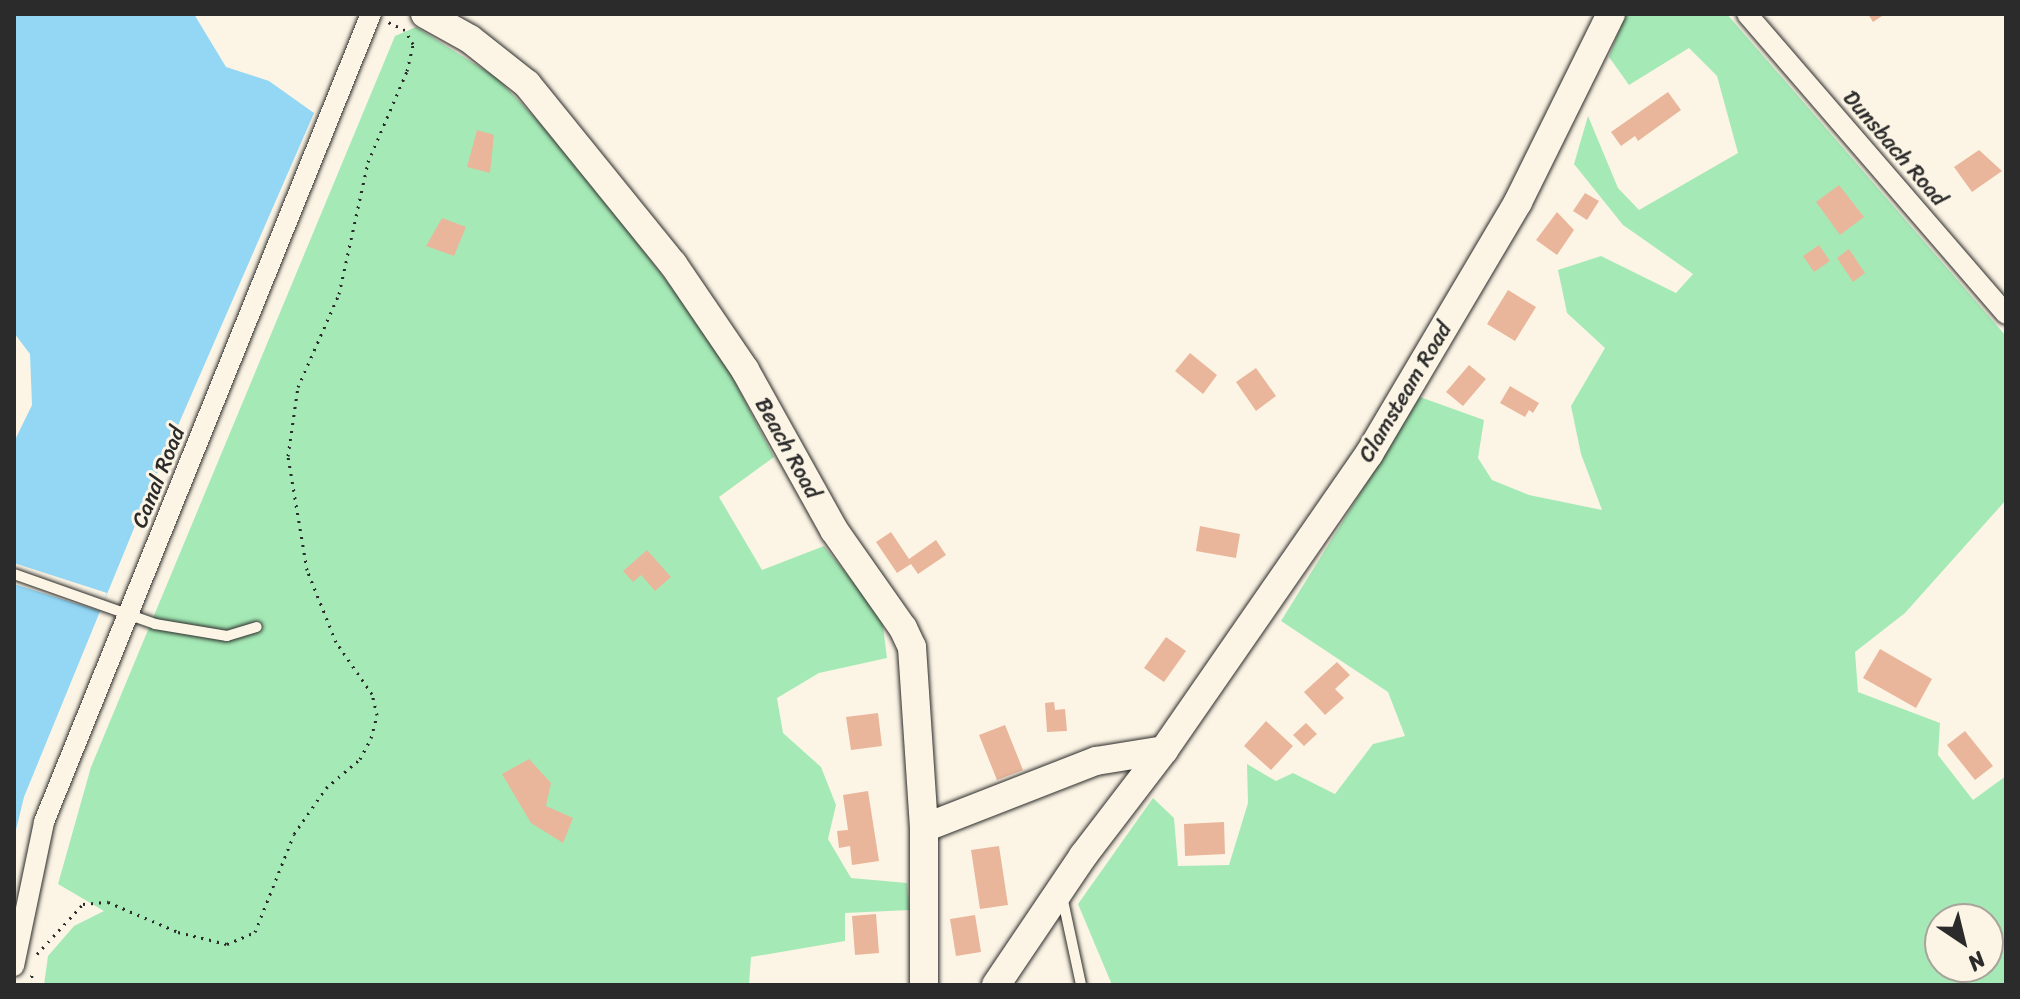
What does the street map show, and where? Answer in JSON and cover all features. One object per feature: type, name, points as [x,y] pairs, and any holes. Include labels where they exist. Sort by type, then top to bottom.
[{"type":"street","name":"Beach Road","points":[[425,14],[470,39],[527,84],[673,264],[745,370],[795,467],[912,647],[924,828],[924,985]]},
{"type":"street","name":"Clamsteam Road","points":[[996,985],[1369,454],[1518,202],[1611,14]]},
{"type":"street","name":"Dunsbach Road","points":[[1747,14],[2006,314]]},
{"type":"street","name":"Canal Road","points":[[14,966],[44,822],[376,16]]},
{"type":"street","points":[[924,828],[1096,761],[1164,750]]},
{"type":"lane","points":[[14,574],[129,611],[155,624],[227,636],[257,627]]},
{"type":"lane","points":[[1060,890],[1081,985]]},
{"type":"path","points":[[31,985],[35,958],[47,938],[83,904],[108,902],[178,932],[227,944],[255,932],[294,834],[326,788],[360,759],[371,738],[377,715],[372,694],[336,642],[307,570],[288,456],[298,387],[339,294],[368,162],[413,44],[405,30],[376,16]]},
{"type":"green space","points":[[1625,14],[1727,14],[2006,336],[2006,500],[1905,613],[1855,652],[1858,692],[1940,723],[1938,755],[1973,800],[2006,776],[2006,985],[1112,985],[1078,904],[1153,798],[1174,818],[1178,866],[1229,865],[1248,803],[1247,764],[1276,781],[1293,773],[1335,794],[1373,744],[1405,736],[1388,692],[1281,621],[1420,397],[1484,420],[1478,458],[1492,480],[1529,495],[1602,510],[1581,454],[1571,406],[1605,348],[1567,313],[1558,270],[1601,256],[1676,293],[1693,274],[1623,225],[1574,164],[1588,116],[1618,188],[1639,210],[1738,153],[1717,76],[1689,48],[1629,85],[1609,57]]},
{"type":"green space","points":[[416,27],[497,78],[562,146],[714,342],[774,457],[719,497],[762,570],[824,546],[882,618],[887,658],[819,673],[777,698],[783,733],[821,767],[836,805],[828,839],[851,878],[907,883],[910,910],[845,913],[845,941],[751,957],[749,985],[44,985],[48,956],[74,926],[104,911],[58,884],[91,767],[395,36]]},
{"type":"water","points":[[14,14],[194,14],[226,67],[269,81],[314,113],[146,499],[24,797],[14,838],[14,442],[32,405],[30,354],[14,333]]},
{"type":"pier","points":[[14,563],[107,593],[100,611],[14,584]]},
{"type":"building","points":[[1868,14],[1885,14],[1873,22]]},
{"type":"building","points":[[1668,92],[1681,110],[1638,141],[1635,136],[1621,146],[1611,132]]},
{"type":"building","points":[[477,130],[494,135],[490,173],[467,167]]},
{"type":"building","points":[[1979,150],[2002,171],[1972,192],[1954,167]]},
{"type":"building","points":[[1839,185],[1864,217],[1840,235],[1816,202]]},
{"type":"building","points":[[1585,193],[1599,201],[1587,220],[1573,211]]},
{"type":"building","points":[[1557,212],[1574,230],[1557,255],[1536,240]]},
{"type":"building","points":[[442,218],[466,227],[454,256],[426,246]]},
{"type":"building","points":[[1819,245],[1830,261],[1814,272],[1803,256]]},
{"type":"building","points":[[1849,249],[1865,273],[1853,282],[1837,258]]},
{"type":"building","points":[[1508,290],[1536,307],[1515,341],[1487,324]]},
{"type":"building","points":[[1190,353],[1217,375],[1203,394],[1175,371]]},
{"type":"building","points":[[1469,365],[1486,379],[1463,406],[1446,392]]},
{"type":"building","points":[[1256,368],[1276,396],[1256,411],[1236,382]]},
{"type":"building","points":[[1510,386],[1539,403],[1533,413],[1529,410],[1525,417],[1500,403]]},
{"type":"building","points":[[1200,526],[1240,534],[1236,558],[1196,551]]},
{"type":"building","points":[[891,532],[909,559],[936,540],[946,555],[918,574],[911,564],[897,573],[876,542]]},
{"type":"building","points":[[647,550],[671,577],[655,591],[641,575],[633,582],[623,571]]},
{"type":"building","points":[[1166,637],[1186,651],[1164,682],[1144,668]]},
{"type":"building","points":[[1880,649],[1932,679],[1916,708],[1863,678]]},
{"type":"building","points":[[1337,662],[1350,675],[1335,689],[1344,698],[1325,715],[1304,692]]},
{"type":"building","points":[[1054,702],[1055,710],[1065,709],[1067,731],[1047,732],[1045,703]]},
{"type":"building","points":[[878,713],[882,746],[851,750],[846,717]]},
{"type":"building","points":[[1266,721],[1293,746],[1271,770],[1244,746]]},
{"type":"building","points":[[1306,723],[1317,734],[1304,746],[1293,735]]},
{"type":"building","points":[[1005,725],[1023,770],[997,780],[979,735]]},
{"type":"building","points":[[1965,731],[1993,766],[1975,780],[1947,745]]},
{"type":"building","points":[[529,759],[551,783],[546,806],[573,818],[563,843],[531,823],[502,774]]},
{"type":"building","points":[[868,791],[879,861],[852,865],[850,846],[839,848],[837,831],[848,830],[843,795]]},
{"type":"building","points":[[1224,822],[1225,854],[1185,856],[1184,824]]},
{"type":"building","points":[[999,846],[1008,905],[980,909],[971,850]]},
{"type":"building","points":[[876,914],[879,953],[855,955],[852,916]]},
{"type":"building","points":[[975,915],[981,952],[956,956],[950,919]]}]
